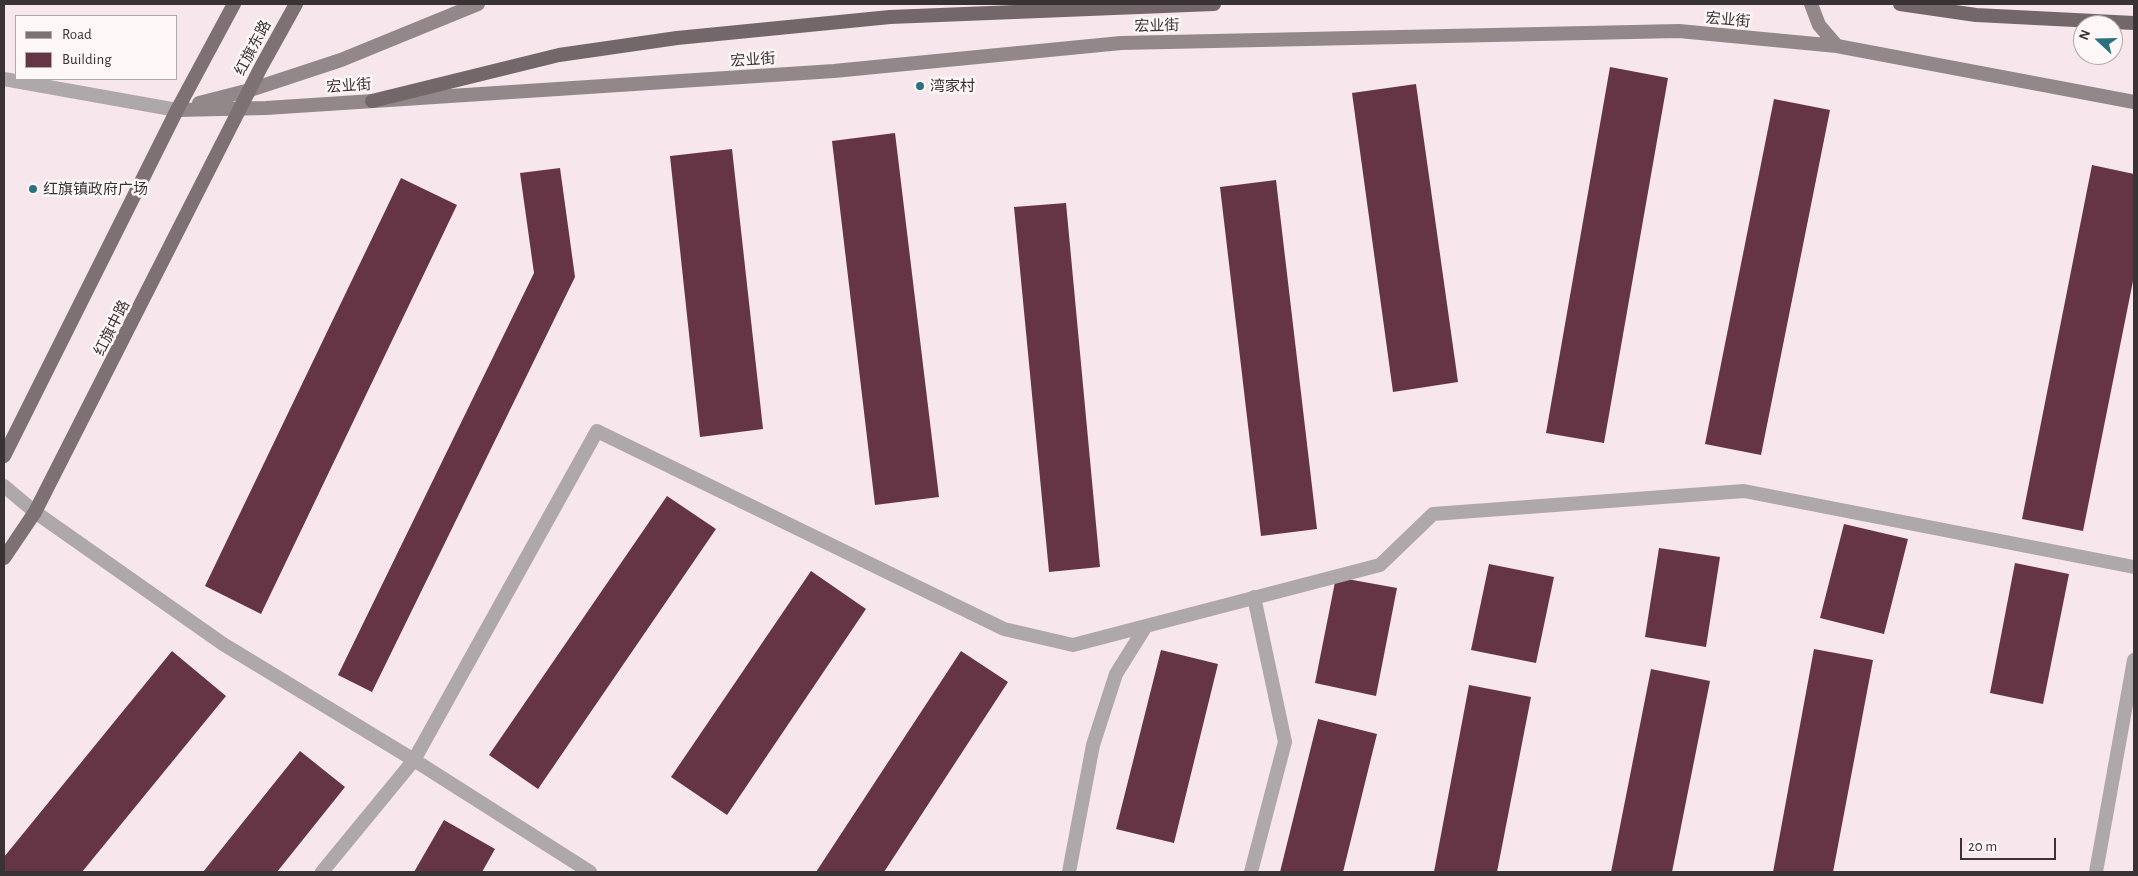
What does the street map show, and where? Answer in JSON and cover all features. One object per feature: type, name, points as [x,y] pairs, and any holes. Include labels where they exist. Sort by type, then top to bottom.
[{"type":"highway","points":[[372,101],[559,55],[677,38],[890,17],[1214,4]]},
{"type":"highway","points":[[1900,4],[1976,15],[2134,22]]},
{"type":"main road","points":[[4,456],[177,110],[234,4]]},
{"type":"main road","name":"红旗东路","points":[[240,108],[296,4]]},
{"type":"main road","points":[[177,110],[250,90],[341,60],[478,4]]},
{"type":"main road","points":[[1811,4],[1820,25],[1837,46]]},
{"type":"main road","name":"宏业街","points":[[177,110],[372,101],[834,71],[1121,43],[1679,31],[1837,46],[2134,102]]},
{"type":"main road","name":"红旗中路","points":[[4,558],[35,512],[240,108]]},
{"type":"street","points":[[4,79],[177,110]]},
{"type":"street","points":[[322,872],[414,760],[597,431],[1004,629],[1073,645],[1380,565],[1433,514],[1744,491],[2134,567]]},
{"type":"street","points":[[4,486],[35,512],[223,644],[414,760],[590,872]]},
{"type":"street","points":[[1251,872],[1286,742],[1254,598]]},
{"type":"street","points":[[1069,872],[1093,746],[1116,674],[1146,626]]},
{"type":"street","points":[[2096,872],[2134,660]]},
{"type":"building","points":[[1610,67],[1668,78],[1604,443],[1546,433]]},
{"type":"building","points":[[1416,84],[1458,382],[1393,392],[1352,93]]},
{"type":"building","points":[[1774,99],[1830,110],[1761,455],[1705,444]]},
{"type":"building","points":[[895,133],[939,497],[875,505],[832,141]]},
{"type":"building","points":[[732,149],[763,429],[700,437],[670,156]]},
{"type":"building","points":[[2092,165],[2134,174],[2134,276],[2083,531],[2022,519]]},
{"type":"building","points":[[560,168],[575,277],[372,692],[338,675],[534,273],[520,173]]},
{"type":"building","points":[[401,178],[457,205],[261,614],[205,586]]},
{"type":"building","points":[[1276,180],[1317,529],[1261,536],[1220,187]]},
{"type":"building","points":[[1066,203],[1100,567],[1049,572],[1014,207]]},
{"type":"building","points":[[667,496],[716,529],[538,789],[489,755]]},
{"type":"building","points":[[1844,524],[1908,539],[1884,634],[1820,618]]},
{"type":"building","points":[[1659,548],[1720,557],[1706,647],[1645,637]]},
{"type":"building","points":[[2015,563],[2069,574],[2043,704],[1990,693]]},
{"type":"building","points":[[1489,564],[1554,577],[1536,663],[1471,650]]},
{"type":"building","points":[[811,571],[866,609],[727,815],[671,777]]},
{"type":"building","points":[[1336,577],[1397,588],[1376,696],[1315,683]]},
{"type":"building","points":[[1814,649],[1873,660],[1833,872],[1773,872]]},
{"type":"building","points":[[1161,650],[1218,664],[1174,843],[1116,829]]},
{"type":"building","points":[[172,651],[226,696],[82,872],[4,872],[4,857]]},
{"type":"building","points":[[961,651],[1008,682],[884,872],[816,872]]},
{"type":"building","points":[[1651,669],[1710,681],[1672,872],[1611,872]]},
{"type":"building","points":[[1469,685],[1531,697],[1497,872],[1434,872]]},
{"type":"building","points":[[1318,719],[1377,734],[1343,872],[1280,872]]},
{"type":"building","points":[[300,751],[345,787],[277,872],[203,872]]},
{"type":"building","points":[[444,820],[495,849],[482,872],[414,872]]},
{"type":"place","name":"湾家村","points":[[920,86]]},
{"type":"place","name":"红旗镇政府广场","points":[[33,189]]}]
